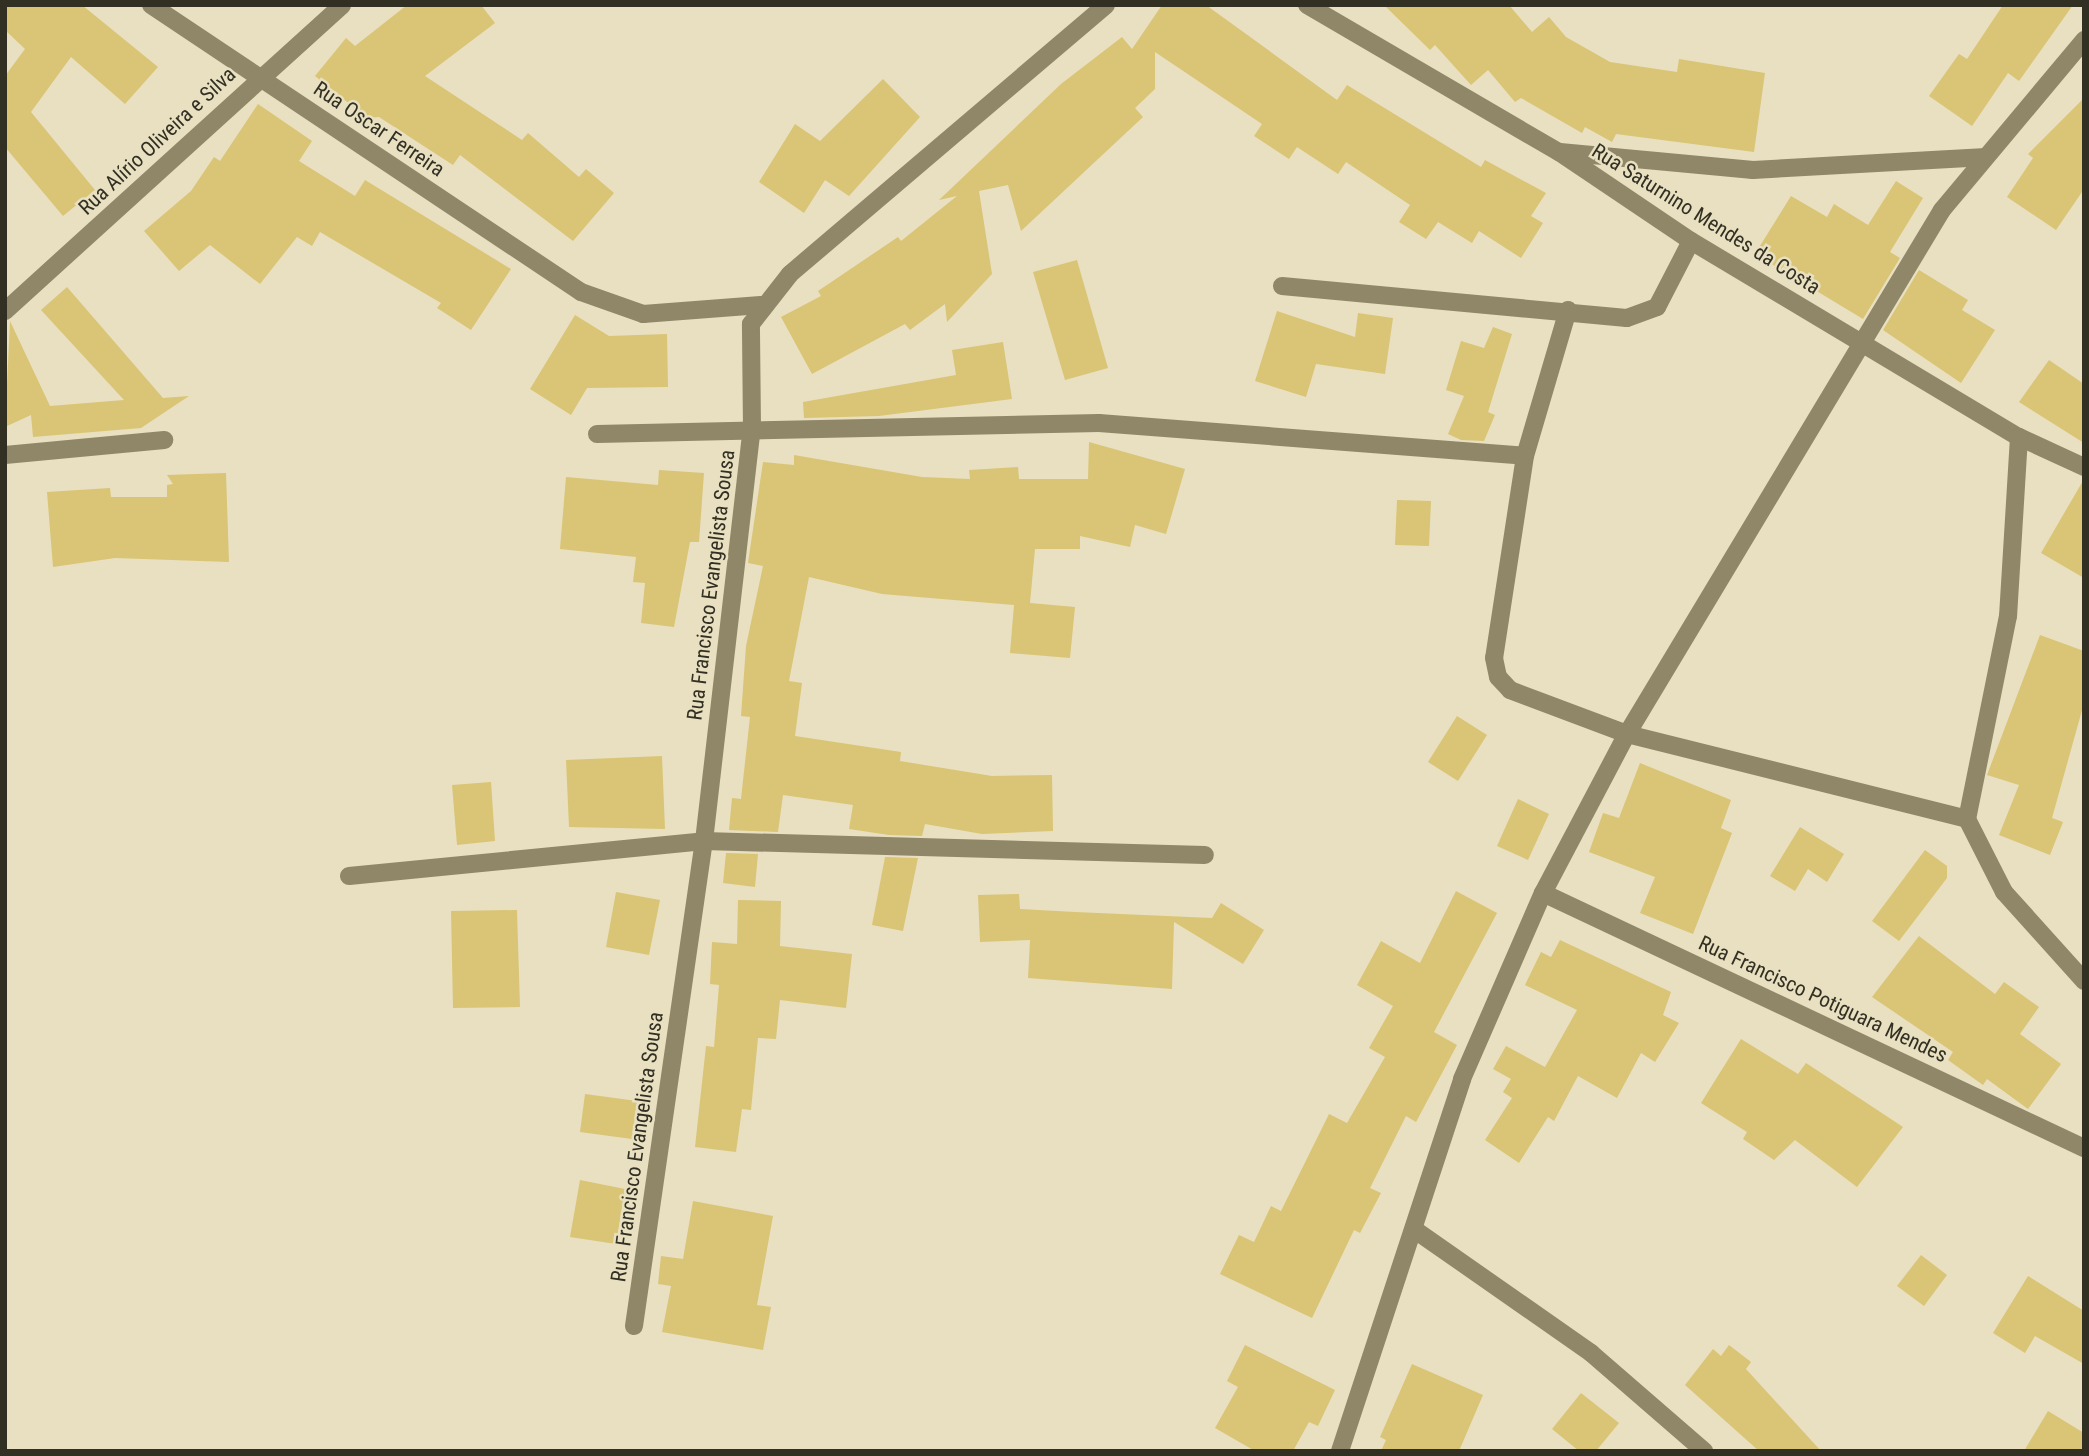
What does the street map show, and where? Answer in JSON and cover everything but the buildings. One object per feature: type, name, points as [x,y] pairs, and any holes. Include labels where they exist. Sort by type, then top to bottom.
[{"type":"street","name":"Rua Oscar Ferreira","points":[[151,5],[581,292],[643,314],[761,305]]},
{"type":"street","name":"Rua Alírio Oliveira e Silva","points":[[5,312],[260,76],[342,5]]},
{"type":"street","points":[[761,305],[1106,5]]},
{"type":"street","name":"Rua Saturnino Mendes da Costa","points":[[1307,5],[1559,152],[1691,241],[2019,437],[2084,467]]},
{"type":"street","points":[[1340,1451],[1415,1230],[1462,1079],[1543,893],[1627,734],[1865,344],[1942,210],[1982,158],[2084,40]]},
{"type":"street","points":[[1559,152],[1753,170],[1982,158]]},
{"type":"street","points":[[1282,286],[1647,314],[1665,298],[1691,241]]},
{"type":"street","name":"Rua Francisco Evangelista Sousa","points":[[634,1326],[704,841],[752,428],[747,349],[761,305]]},
{"type":"street","points":[[1568,310],[1525,456],[1494,658],[1497,677],[1510,690],[1627,734],[1967,819]]},
{"type":"street","points":[[597,434],[752,428],[1099,423],[1525,456]]},
{"type":"street","points":[[2019,437],[2008,616],[1967,819],[2004,892],[2084,981]]},
{"type":"street","points":[[5,456],[164,440]]},
{"type":"street","points":[[349,876],[704,841],[1205,855]]},
{"type":"street","name":"Rua Francisco Potiguara Mendes","points":[[1543,893],[2084,1148]]},
{"type":"street","points":[[1415,1230],[1591,1353],[1704,1451]]}]
